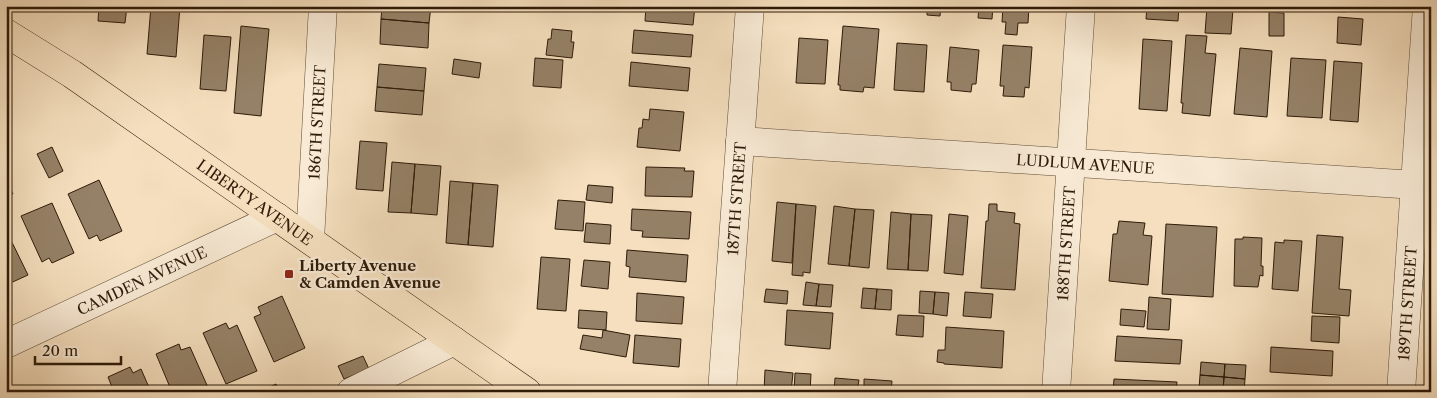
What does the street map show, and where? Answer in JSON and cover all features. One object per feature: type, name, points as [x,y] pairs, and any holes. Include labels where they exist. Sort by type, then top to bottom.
[{"type":"main road","name":"LIBERTY AVENUE","points":[[6,33],[72,74],[527,392]]},
{"type":"street","name":"186TH STREET","points":[[310,240],[322,6]]},
{"type":"street","name":"187TH STREET","points":[[722,392],[750,6]]},
{"type":"street","name":"188TH STREET","points":[[1056,392],[1082,6]]},
{"type":"street","name":"189TH STREET","points":[[1401,392],[1422,186],[1427,6]]},
{"type":"street","name":"LUDLUM AVENUE","points":[[740,141],[1422,186]]},
{"type":"street","name":"CAMDEN AVENUE","points":[[6,344],[277,217]]},
{"type":"street","points":[[351,392],[454,340]]},
{"type":"building","points":[[99,6],[127,6],[125,23],[98,21]]},
{"type":"building","points":[[151,6],[180,6],[176,57],[147,54]]},
{"type":"building","points":[[382,6],[431,6],[429,23],[381,19]]},
{"type":"building","points":[[646,6],[695,6],[693,25],[645,21]]},
{"type":"building","points":[[927,6],[941,6],[940,16],[927,15]]},
{"type":"building","points":[[979,6],[993,6],[992,19],[978,18]]},
{"type":"building","points":[[1003,6],[1029,6],[1028,23],[1018,23],[1017,35],[1005,34],[1006,22],[1002,22]]},
{"type":"building","points":[[1147,6],[1179,6],[1178,21],[1146,19]]},
{"type":"building","points":[[1292,6],[1356,6],[1355,9],[1345,8],[1345,12],[1292,8]]},
{"type":"building","points":[[1207,7],[1233,9],[1231,34],[1205,33]]},
{"type":"building","points":[[1269,12],[1284,13],[1284,36],[1269,36]]},
{"type":"building","points":[[1338,17],[1363,19],[1361,45],[1337,43]]},
{"type":"building","points":[[381,19],[429,23],[428,48],[380,44]]},
{"type":"building","points":[[241,26],[269,29],[261,116],[234,113]]},
{"type":"building","points":[[843,26],[879,29],[874,88],[864,87],[863,92],[840,90],[840,85],[838,85]]},
{"type":"building","points":[[552,29],[572,31],[571,42],[574,42],[572,58],[546,55],[548,39],[551,39]]},
{"type":"building","points":[[634,30],[693,35],[691,57],[632,53]]},
{"type":"building","points":[[204,35],[231,37],[226,91],[200,89]]},
{"type":"building","points":[[1186,35],[1207,36],[1205,53],[1216,54],[1210,116],[1182,113],[1183,103],[1181,103]]},
{"type":"building","points":[[799,38],[828,40],[825,84],[796,83]]},
{"type":"building","points":[[1143,39],[1172,41],[1167,111],[1139,109]]},
{"type":"building","points":[[897,43],[927,45],[924,92],[894,90]]},
{"type":"building","points":[[1003,45],[1032,47],[1029,88],[1025,87],[1024,97],[1003,96],[1004,86],[1000,86]]},
{"type":"building","points":[[950,47],[979,50],[976,84],[972,84],[971,92],[951,90],[951,82],[947,82]]},
{"type":"building","points":[[1240,48],[1272,51],[1267,117],[1234,114]]},
{"type":"building","points":[[535,58],[563,60],[561,88],[533,86]]},
{"type":"building","points":[[1291,58],[1326,60],[1322,118],[1287,116]]},
{"type":"building","points":[[454,59],[481,63],[479,78],[452,74]]},
{"type":"building","points":[[1334,61],[1362,63],[1358,122],[1330,120]]},
{"type":"building","points":[[631,62],[690,68],[688,91],[629,86]]},
{"type":"building","points":[[379,64],[426,68],[424,91],[377,87]]},
{"type":"building","points":[[377,87],[424,91],[422,115],[375,111]]},
{"type":"building","points":[[650,109],[684,112],[680,151],[637,147],[639,128],[642,128],[643,119],[649,120]]},
{"type":"building","points":[[360,141],[387,143],[383,191],[356,189]]},
{"type":"building","points":[[52,147],[63,171],[49,178],[37,154]]},
{"type":"building","points":[[392,162],[415,164],[411,213],[388,212]]},
{"type":"building","points":[[415,164],[441,166],[437,215],[411,213]]},
{"type":"building","points":[[646,167],[685,168],[684,171],[694,171],[692,197],[645,196]]},
{"type":"building","points":[[6,178],[13,194],[6,197]]},
{"type":"building","points":[[99,180],[122,231],[100,241],[97,235],[89,239],[68,194]]},
{"type":"building","points":[[450,181],[473,183],[468,245],[446,243]]},
{"type":"building","points":[[473,183],[498,185],[493,247],[468,245]]},
{"type":"building","points":[[588,185],[613,187],[612,203],[586,200]]},
{"type":"building","points":[[558,200],[585,202],[583,231],[555,229]]},
{"type":"building","points":[[777,202],[796,204],[792,263],[772,261]]},
{"type":"building","points":[[52,203],[74,253],[52,263],[49,258],[42,262],[21,216]]},
{"type":"building","points":[[796,204],[816,206],[810,273],[803,272],[803,276],[792,275]]},
{"type":"building","points":[[989,204],[997,204],[997,211],[1015,213],[1014,223],[1020,224],[1015,290],[981,288]]},
{"type":"building","points":[[834,206],[855,209],[849,266],[828,264]]},
{"type":"building","points":[[632,209],[691,212],[689,239],[642,237],[643,231],[631,230]]},
{"type":"building","points":[[855,209],[874,210],[869,268],[849,266]]},
{"type":"building","points":[[891,212],[911,214],[908,270],[887,269]]},
{"type":"building","points":[[911,214],[932,215],[928,271],[908,270]]},
{"type":"building","points":[[949,214],[968,216],[963,275],[944,273]]},
{"type":"building","points":[[1119,221],[1145,223],[1143,235],[1152,236],[1148,285],[1109,281],[1113,234],[1117,234]]},
{"type":"building","points":[[586,223],[611,225],[610,244],[584,242]]},
{"type":"building","points":[[1166,224],[1217,227],[1213,297],[1162,294]]},
{"type":"building","points":[[6,230],[28,275],[6,285]]},
{"type":"building","points":[[1317,235],[1343,237],[1339,289],[1351,290],[1349,316],[1312,313]]},
{"type":"building","points":[[1243,237],[1262,238],[1261,266],[1263,266],[1263,276],[1260,275],[1258,287],[1234,286],[1235,239],[1243,239]]},
{"type":"building","points":[[1284,240],[1302,241],[1298,291],[1272,289],[1275,242],[1284,243]]},
{"type":"building","points":[[627,250],[688,255],[686,282],[629,277],[630,267],[626,266]]},
{"type":"building","points":[[541,257],[570,259],[566,311],[537,309]]},
{"type":"building","points":[[584,260],[610,262],[608,289],[581,286]]},
{"type":"building","points":[[806,282],[819,284],[816,306],[803,305]]},
{"type":"building","points":[[819,284],[833,285],[831,307],[816,306]]},
{"type":"building","points":[[863,288],[877,289],[875,309],[861,308]]},
{"type":"building","points":[[766,289],[788,291],[787,304],[764,302]]},
{"type":"building","points":[[877,289],[892,290],[891,310],[875,309]]},
{"type":"building","points":[[920,291],[935,292],[933,314],[919,313]]},
{"type":"building","points":[[935,292],[949,293],[947,316],[933,314]]},
{"type":"building","points":[[965,292],[993,294],[991,318],[963,316]]},
{"type":"building","points":[[637,293],[684,297],[682,324],[636,321]]},
{"type":"building","points":[[282,296],[305,348],[274,362],[254,317],[261,314],[258,307]]},
{"type":"building","points":[[1149,297],[1171,299],[1169,330],[1147,329]]},
{"type":"building","points":[[1121,309],[1146,311],[1144,327],[1120,325]]},
{"type":"building","points":[[579,310],[607,312],[606,330],[578,328]]},
{"type":"building","points":[[787,310],[833,313],[830,349],[785,345]]},
{"type":"building","points":[[898,315],[924,316],[923,337],[896,335]]},
{"type":"building","points":[[1312,316],[1340,317],[1339,343],[1311,341]]},
{"type":"building","points":[[226,323],[229,329],[237,325],[257,371],[226,384],[203,333]]},
{"type":"building","points":[[946,327],[1004,331],[1002,368],[937,362],[938,350],[945,350]]},
{"type":"building","points":[[603,330],[630,335],[626,357],[580,349],[583,335],[602,338]]},
{"type":"building","points":[[635,335],[681,339],[679,367],[633,363]]},
{"type":"building","points":[[1117,336],[1182,340],[1180,364],[1115,361]]},
{"type":"building","points":[[179,344],[181,350],[190,347],[210,392],[172,392],[156,354]]},
{"type":"building","points":[[1271,347],[1333,351],[1332,376],[1270,372]]},
{"type":"building","points":[[363,356],[369,369],[344,379],[338,366]]},
{"type":"building","points":[[1201,362],[1225,364],[1224,377],[1200,375]]},
{"type":"building","points":[[1225,364],[1246,365],[1245,379],[1224,377]]},
{"type":"building","points":[[130,367],[133,373],[141,369],[151,392],[114,392],[108,377]]},
{"type":"building","points":[[765,370],[793,373],[791,392],[764,392]]},
{"type":"building","points":[[795,373],[811,374],[810,392],[794,392]]},
{"type":"building","points":[[1200,375],[1224,377],[1223,391],[1199,389]]},
{"type":"building","points":[[1224,377],[1245,379],[1244,392],[1223,391]]},
{"type":"building","points":[[835,378],[859,380],[857,392],[834,392]]},
{"type":"building","points":[[864,379],[892,381],[891,392],[864,392]]},
{"type":"building","points":[[1114,379],[1177,382],[1176,392],[1113,392]]},
{"type":"building","points":[[276,384],[280,392],[259,392]]},
{"type":"place","name":"Liberty Avenue & Camden Avenue","points":[[289,274]]}]
